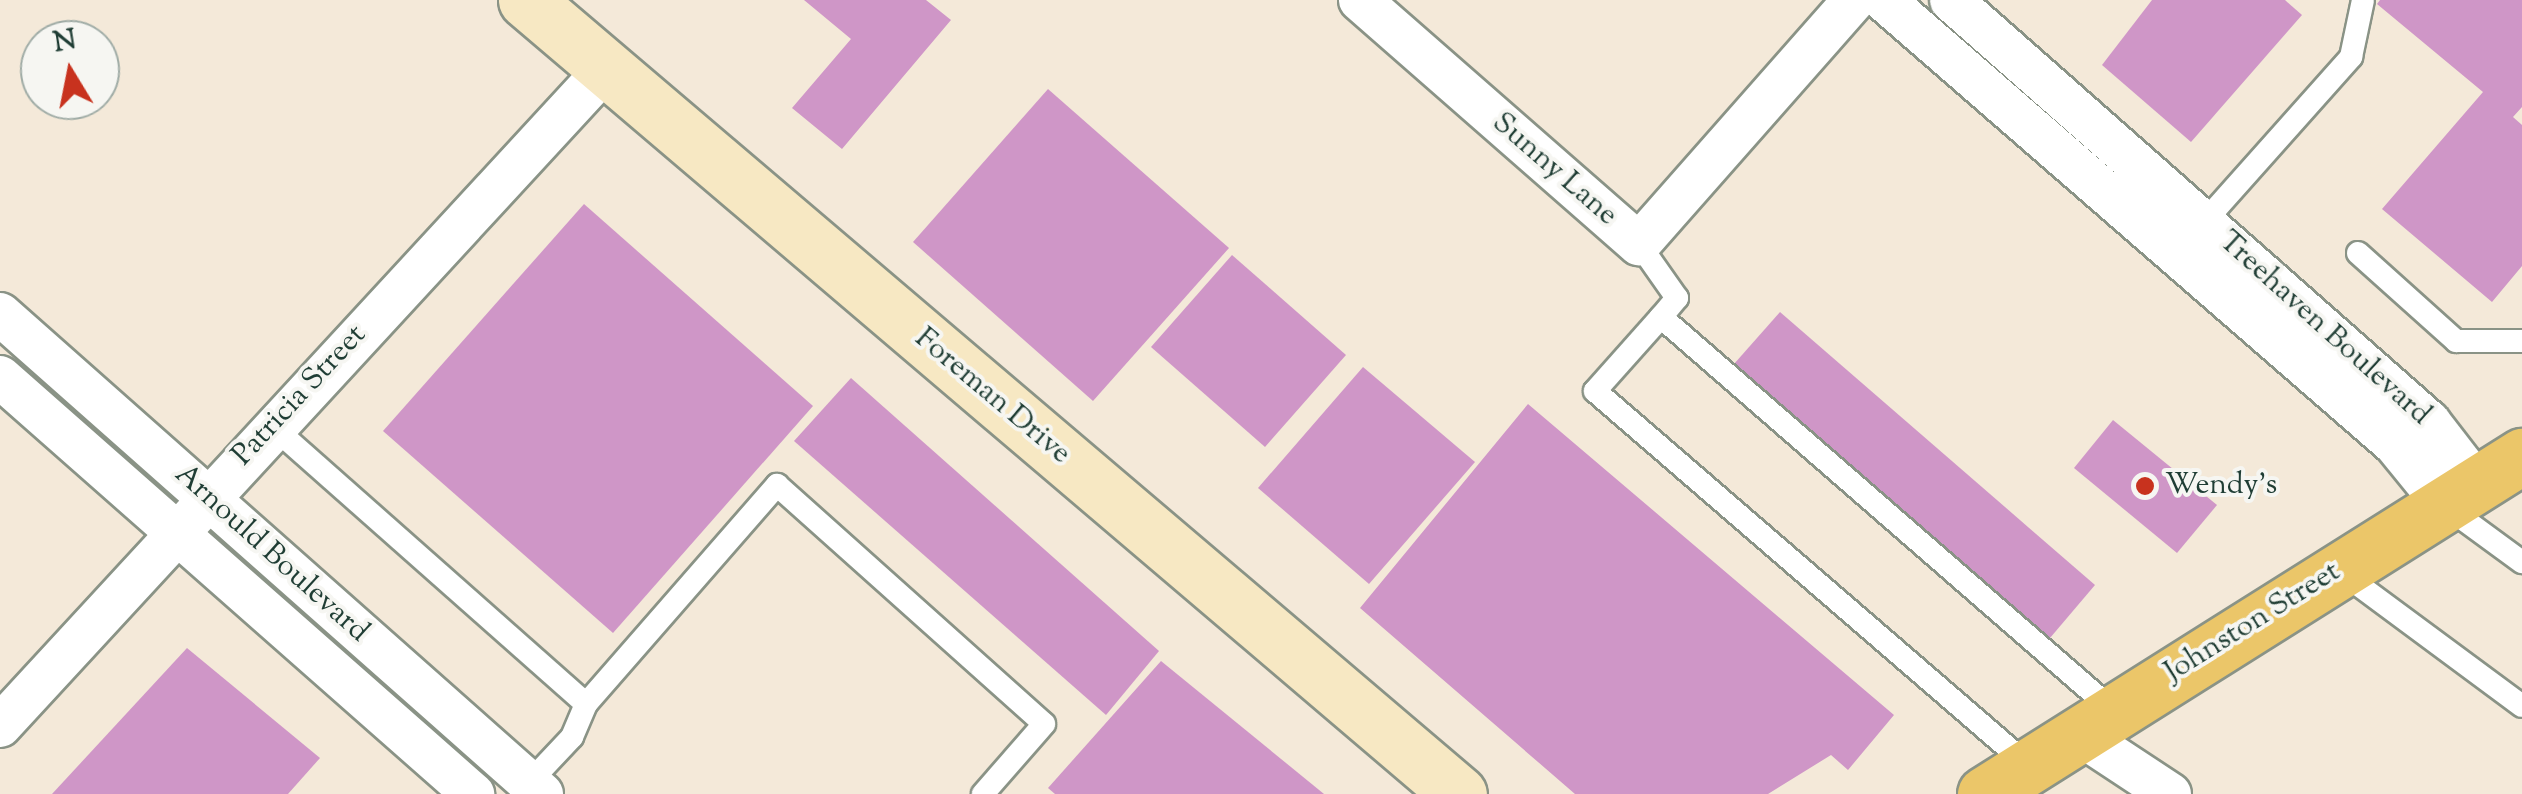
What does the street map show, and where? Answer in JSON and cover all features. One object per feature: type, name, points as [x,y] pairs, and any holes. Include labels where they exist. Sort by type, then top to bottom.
[{"type":"main road","name":"Johnston Street","points":[[2006,780],[2481,481]]},
{"type":"street","name":"Foreman Drive","points":[[526,0],[1459,794]]},
{"type":"street","name":"Sunny Lane","points":[[1360,0],[1639,244],[1854,0]]},
{"type":"street","name":"Treehaven Boulevard","points":[[1884,0],[2394,444],[2481,481]]},
{"type":"street","name":"Treehaven Boulevard","points":[[1951,0],[2430,422],[2481,481]]},
{"type":"street","name":"Patricia Street","points":[[0,726],[205,496],[605,70]]},
{"type":"street","points":[[2134,216],[2162,183]]},
{"type":"street","name":"Arnould Boulevard","points":[[0,314],[530,790]]},
{"type":"street","name":"Arnould Boulevard","points":[[0,377],[473,794]]},
{"type":"street","points":[[2096,722],[2170,794]]},
{"type":"lane","points":[[2205,221],[2351,58],[2364,0]]},
{"type":"lane","points":[[1639,244],[1678,298],[1595,391],[2006,780]]},
{"type":"lane","points":[[2358,252],[2456,341],[2521,344]]},
{"type":"lane","points":[[1661,317],[2096,722]]},
{"type":"lane","points":[[272,426],[586,704]]},
{"type":"lane","points":[[2481,481],[2522,562]]},
{"type":"lane","points":[[530,790],[572,737],[586,704],[777,485],[1044,724],[983,794]]},
{"type":"lane","points":[[2338,570],[2522,706]]},
{"type":"building","points":[[804,0],[926,0],[951,20],[842,149],[792,108],[851,39]]},
{"type":"building","points":[[2152,0],[2285,0],[2302,15],[2191,142],[2102,65]]},
{"type":"building","points":[[2380,0],[2522,0],[2522,107],[2513,117],[2522,125],[2522,266],[2492,302],[2382,209],[2483,92],[2377,4]]},
{"type":"building","points":[[1048,89],[1229,248],[1093,401],[913,242]]},
{"type":"building","points":[[584,204],[813,406],[613,633],[383,431]]},
{"type":"building","points":[[1232,255],[1346,355],[1265,447],[1151,347]]},
{"type":"building","points":[[1780,312],[2095,585],[2050,638],[1734,364]]},
{"type":"building","points":[[1363,367],[1475,462],[1369,584],[1258,488]]},
{"type":"building","points":[[851,378],[1159,651],[1106,715],[794,441]]},
{"type":"building","points":[[1528,404],[1894,715],[1848,770],[1831,755],[1768,794],[1575,794],[1360,608]]},
{"type":"building","name":"Wendy's","points":[[2113,420],[2217,505],[2177,553],[2074,468]]},
{"type":"building","points":[[187,648],[320,758],[288,794],[52,794]]},
{"type":"building","points":[[1161,661],[1324,794],[1055,794],[1048,788]]},
{"type":"place","name":"Wendy's","points":[[2145,486]]}]
